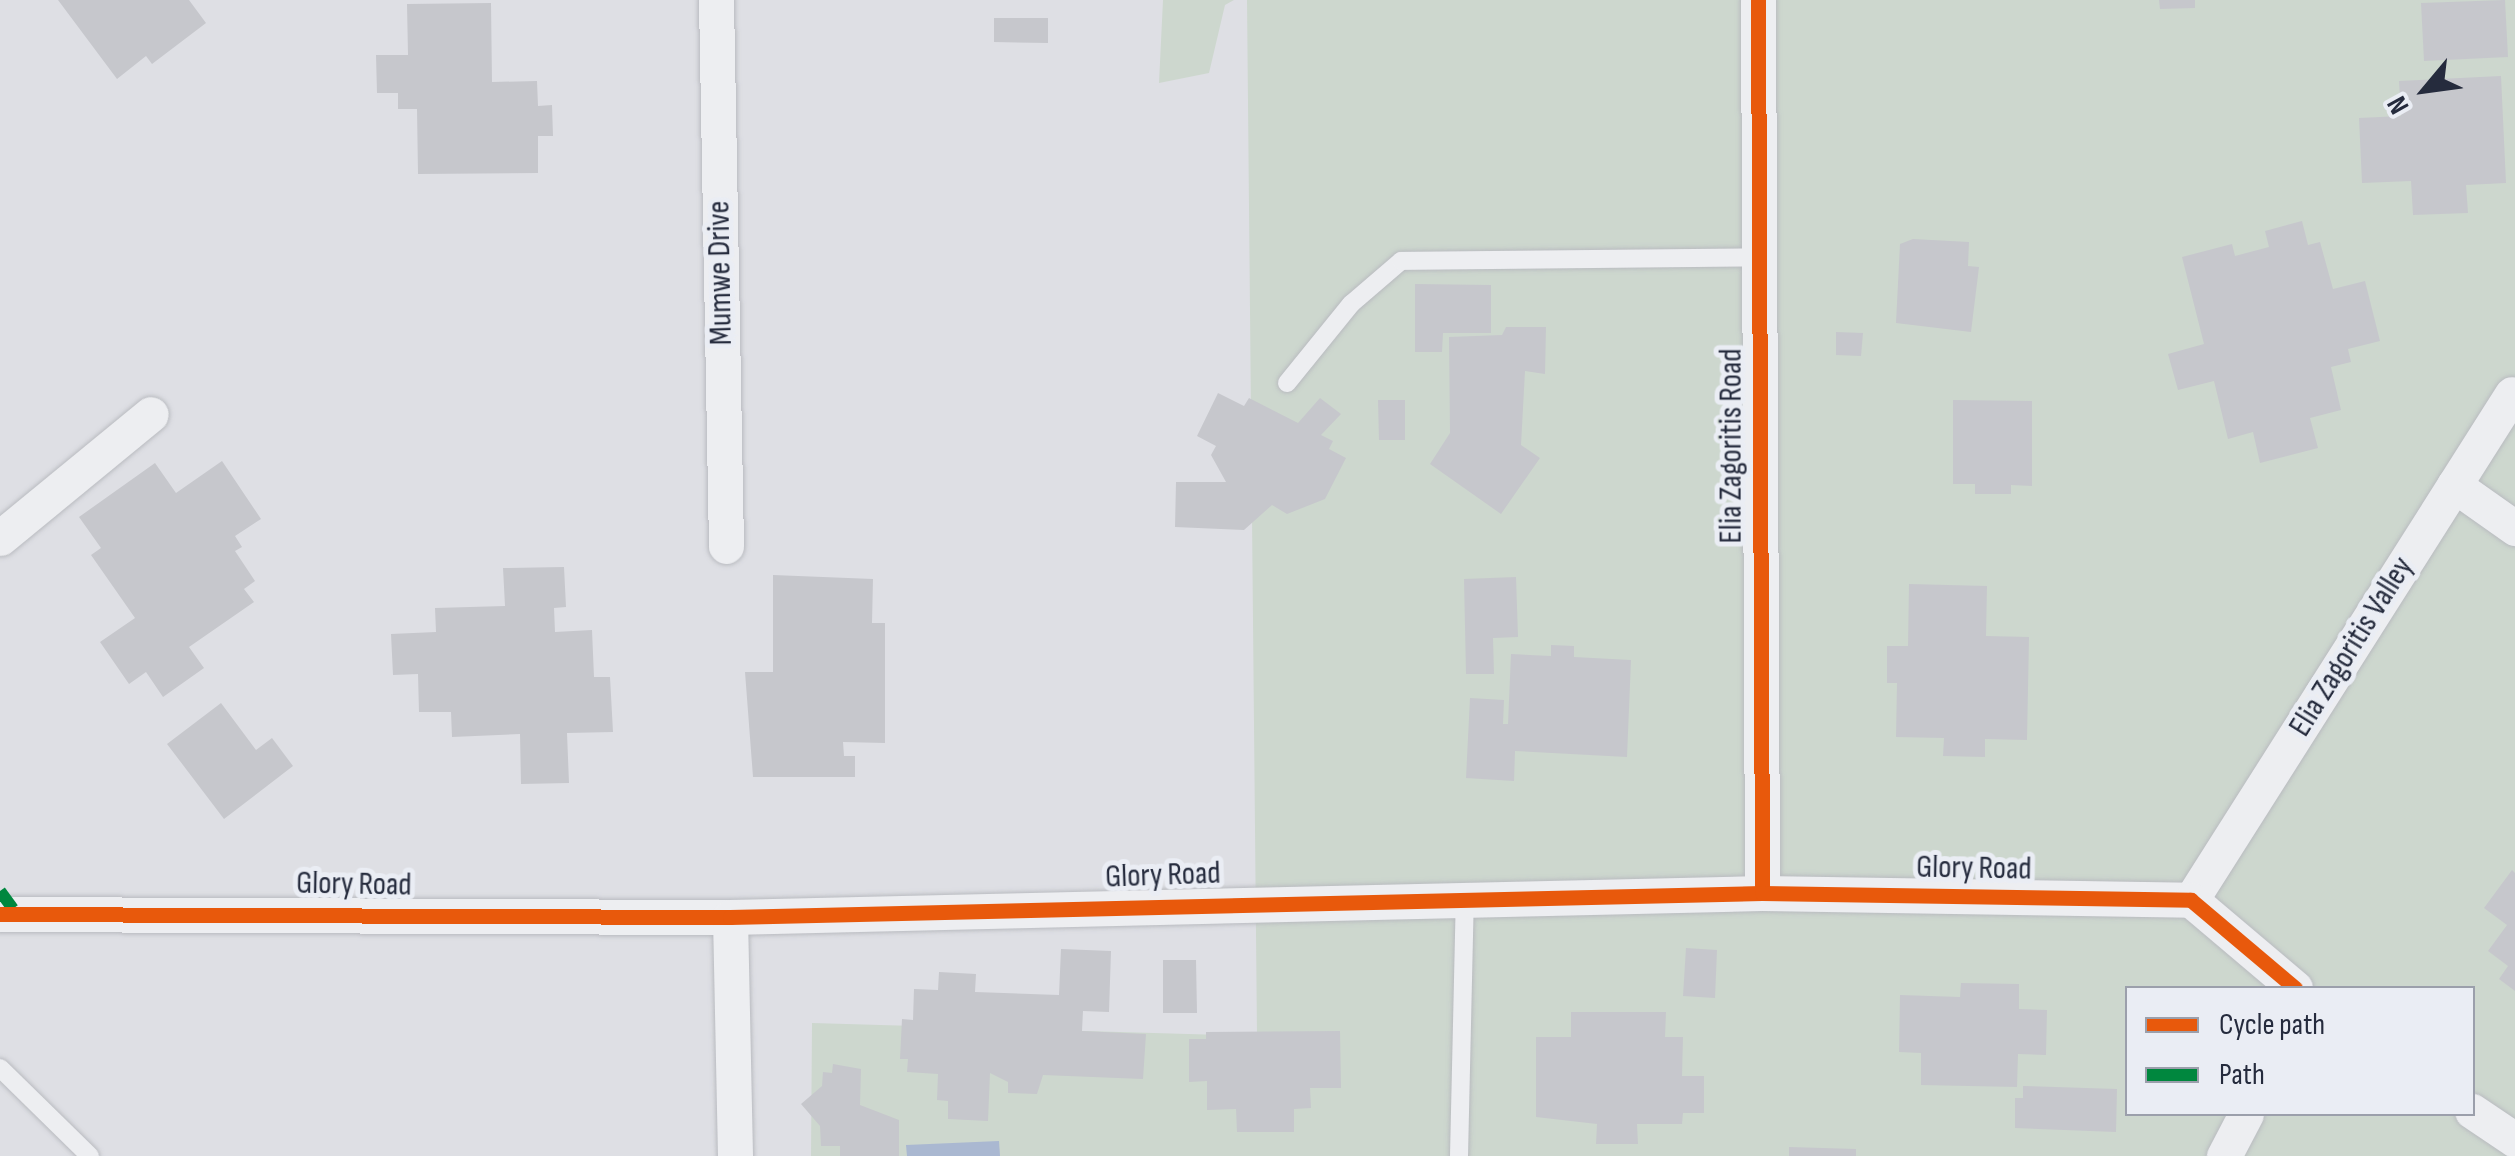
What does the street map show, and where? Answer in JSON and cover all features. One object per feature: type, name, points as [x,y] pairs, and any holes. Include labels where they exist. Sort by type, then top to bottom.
[{"type":"street","name":"Mumwe Drive","points":[[716,0],[726,546]]},
{"type":"street","name":"Elia Zagoritis Road","points":[[1758,0],[1762,893]]},
{"type":"street","name":"Elia Zagoritis Valley","points":[[2191,900],[2512,394]]},
{"type":"street","points":[[0,538],[150,414]]},
{"type":"street","points":[[2454,485],[2515,528]]},
{"type":"street","name":"Glory Road","points":[[0,914],[730,917],[1465,895],[1762,893],[2191,900]]},
{"type":"street","points":[[2191,900],[2293,986]]},
{"type":"street","points":[[730,917],[735,1156]]},
{"type":"street","points":[[2475,1113],[2515,1140]]},
{"type":"street","points":[[2224,1156],[2245,1116]]},
{"type":"lane","points":[[1286,383],[1351,304],[1401,261],[1759,258]]},
{"type":"lane","points":[[1459,1156],[1465,895]]},
{"type":"lane","points":[[0,1068],[90,1156]]},
{"type":"shaded area","points":[[1163,0],[1234,0],[1225,5],[1209,73],[1159,83]]},
{"type":"shaded area","points":[[1247,0],[2515,0],[2515,1156],[811,1156],[812,1023],[1257,1036]]},
{"type":"water","points":[[999,1141],[1000,1156],[907,1156],[906,1145]]},
{"type":"building","points":[[58,0],[189,0],[206,23],[152,64],[146,56],[117,79]]},
{"type":"building","points":[[2159,0],[2195,0],[2195,8],[2160,9]]},
{"type":"building","points":[[2505,0],[2508,57],[2424,61],[2421,3]]},
{"type":"building","points":[[491,3],[492,82],[537,81],[538,106],[552,105],[553,136],[538,136],[538,173],[418,174],[417,109],[398,109],[398,93],[377,93],[376,55],[408,55],[407,4]]},
{"type":"building","points":[[994,18],[1048,18],[1048,43],[994,42]]},
{"type":"building","points":[[2501,76],[2506,183],[2466,185],[2468,213],[2413,215],[2411,181],[2362,183],[2359,118],[2401,116],[2399,81]]},
{"type":"building","points":[[2302,221],[2308,245],[2320,242],[2333,289],[2365,281],[2380,341],[2348,349],[2351,362],[2331,367],[2341,410],[2310,418],[2318,448],[2260,463],[2253,432],[2228,439],[2214,381],[2178,390],[2168,354],[2204,344],[2182,257],[2232,244],[2235,256],[2269,247],[2265,231]]},
{"type":"building","points":[[1913,239],[1969,242],[1968,266],[1979,267],[1971,332],[1896,323],[1900,244]]},
{"type":"building","points":[[1415,284],[1491,285],[1491,333],[1443,333],[1442,352],[1415,352]]},
{"type":"building","points":[[1506,327],[1546,327],[1545,374],[1525,371],[1521,445],[1540,458],[1501,514],[1430,464],[1450,433],[1449,337],[1502,335]]},
{"type":"building","points":[[1836,332],[1863,333],[1861,356],[1836,355]]},
{"type":"building","points":[[1218,393],[1244,406],[1249,398],[1298,423],[1320,398],[1341,414],[1321,435],[1333,441],[1329,449],[1346,458],[1325,499],[1287,514],[1272,505],[1244,530],[1175,527],[1176,482],[1226,482],[1211,455],[1216,446],[1197,436]]},
{"type":"building","points":[[1378,400],[1405,400],[1405,440],[1379,440]]},
{"type":"building","points":[[1953,400],[2032,401],[2032,486],[2011,485],[2011,494],[1975,494],[1975,484],[1953,484]]},
{"type":"building","points":[[222,461],[261,519],[235,536],[242,547],[235,551],[255,581],[244,589],[254,602],[189,647],[204,668],[163,697],[146,672],[129,684],[100,642],[135,618],[91,555],[101,548],[79,517],[155,463],[176,493]]},
{"type":"building","points":[[564,567],[566,607],[554,608],[555,632],[592,630],[594,677],[610,677],[613,732],[567,733],[569,783],[521,784],[520,734],[452,737],[451,712],[419,712],[418,674],[393,675],[391,634],[436,632],[435,608],[505,606],[503,568]]},
{"type":"building","points":[[773,575],[873,579],[872,623],[885,623],[885,743],[843,742],[844,756],[855,756],[855,777],[753,777],[745,672],[773,672]]},
{"type":"building","points":[[1516,577],[1518,637],[1493,638],[1494,674],[1466,674],[1464,579]]},
{"type":"building","points":[[1909,584],[1987,586],[1986,636],[2029,637],[2027,740],[1985,739],[1985,757],[1943,756],[1944,738],[1896,737],[1897,683],[1887,683],[1887,646],[1908,646]]},
{"type":"building","points":[[1551,645],[1574,646],[1574,657],[1631,660],[1627,757],[1515,751],[1514,781],[1466,778],[1470,698],[1504,700],[1503,724],[1508,724],[1511,654],[1551,656]]},
{"type":"building","points":[[221,703],[256,750],[272,738],[293,766],[224,819],[167,744]]},
{"type":"building","points":[[2512,870],[2515,991],[2499,979],[2508,966],[2488,951],[2507,925],[2484,908]]},
{"type":"building","points":[[1686,948],[1717,950],[1715,998],[1683,996]]},
{"type":"building","points":[[1061,949],[1111,951],[1109,1012],[1083,1011],[1082,1031],[1146,1034],[1143,1079],[1043,1075],[1037,1094],[1008,1093],[1008,1082],[990,1073],[988,1121],[948,1119],[948,1101],[937,1100],[938,1074],[907,1072],[908,1059],[900,1059],[902,1019],[913,1020],[914,989],[938,990],[939,972],[976,974],[975,992],[1059,995]]},
{"type":"building","points":[[1163,960],[1196,960],[1197,1013],[1163,1013]]},
{"type":"building","points":[[1961,983],[2019,984],[2019,1009],[2047,1010],[2046,1055],[2018,1054],[2017,1087],[1921,1085],[1921,1053],[1899,1052],[1900,995],[1960,997]]},
{"type":"building","points":[[1571,1012],[1666,1012],[1665,1037],[1683,1037],[1682,1076],[1704,1076],[1704,1113],[1683,1113],[1682,1124],[1637,1124],[1638,1144],[1596,1144],[1597,1124],[1536,1117],[1536,1037],[1571,1037]]},
{"type":"building","points":[[1340,1031],[1341,1088],[1310,1088],[1311,1108],[1294,1109],[1294,1132],[1237,1132],[1236,1109],[1207,1110],[1207,1081],[1189,1082],[1189,1039],[1206,1039],[1206,1032]]},
{"type":"building","points":[[833,1064],[861,1069],[860,1105],[899,1120],[899,1156],[840,1156],[840,1146],[821,1146],[820,1126],[801,1104],[822,1086],[823,1072],[832,1073]]},
{"type":"building","points":[[2023,1086],[2117,1089],[2116,1132],[2015,1128],[2015,1098],[2023,1098]]},
{"type":"building","points":[[1789,1147],[1856,1149],[1856,1156],[1789,1156]]},
{"type":"marked path","points":[[0,891],[13,909]]},
{"type":"cycle path","points":[[1758,0],[1762,893]]},
{"type":"cycle path","points":[[0,914],[730,917],[1762,893],[2191,900],[2293,986]]}]
